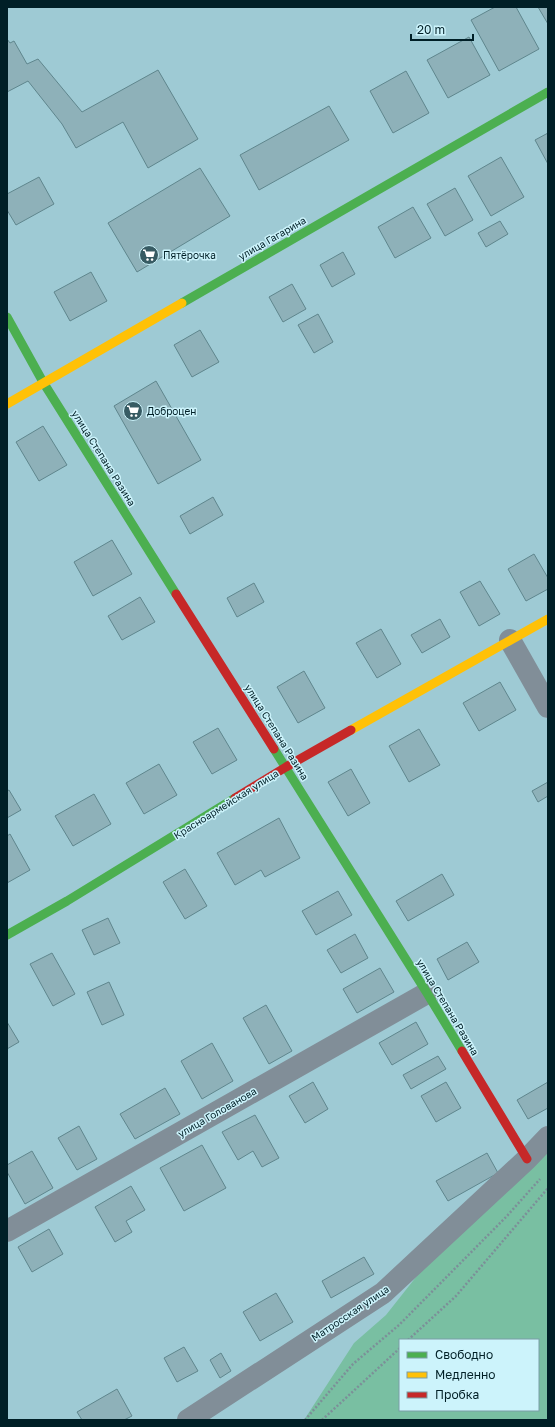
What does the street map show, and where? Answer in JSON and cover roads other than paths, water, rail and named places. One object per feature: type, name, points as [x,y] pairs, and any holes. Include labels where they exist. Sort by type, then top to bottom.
[{"type":"street","name":"улица Гагарина","points":[[7,404],[548,92]]},
{"type":"street","name":"улица Степана Разина","points":[[7,316],[43,382],[427,993],[527,1159]]},
{"type":"street","name":"Красноармейская улица","points":[[7,935],[67,901],[286,767],[548,619]]},
{"type":"street","points":[[510,640],[548,707]]},
{"type":"street","name":"улица Голованова","points":[[7,1231],[427,993]]},
{"type":"street","name":"Матросская улица","points":[[188,1420],[383,1292],[527,1159],[548,1137]]},
{"type":"place","name":"Пятёрочка","points":[[149,255]]},
{"type":"place","name":"Доброцен","points":[[133,411]]}]
